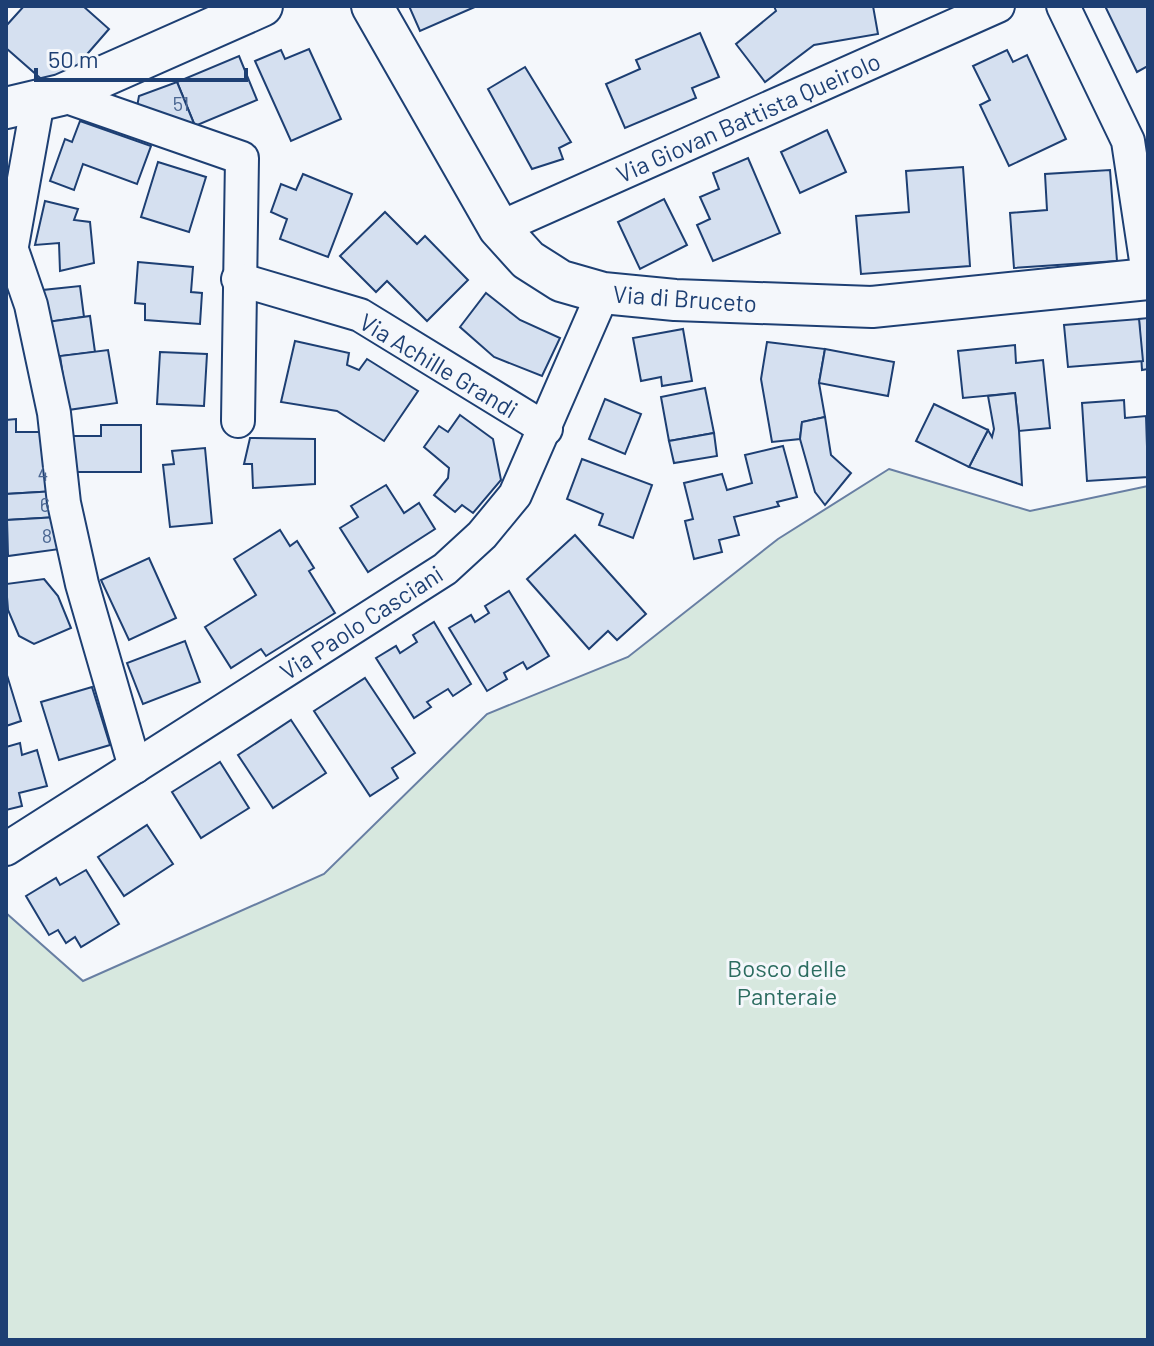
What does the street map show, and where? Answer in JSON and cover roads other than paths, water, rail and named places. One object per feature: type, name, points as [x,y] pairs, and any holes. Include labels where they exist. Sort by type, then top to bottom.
[{"type":"main road","points":[[35,101],[203,16],[262,6]]},
{"type":"main road","name":"Via di Bruceto","points":[[372,6],[499,228],[528,260],[546,273],[603,293],[872,307],[1148,276]]},
{"type":"street","name":"Via Giovan Battista Queirolo","points":[[499,228],[998,6]]},
{"type":"street","points":[[1063,6],[1128,141],[1148,276]]},
{"type":"street","points":[[6,279],[35,101],[242,158],[238,421]]},
{"type":"street","points":[[11,247],[31,305],[54,413],[64,503],[82,584],[135,767]]},
{"type":"street","name":"Via Achille Grandi","points":[[238,279],[360,315],[546,429]]},
{"type":"street","name":"Via Paolo Casciani","points":[[6,849],[445,569],[482,535],[515,495],[603,293]]},
{"type":"park label","name":"Bosco delle Panteraie","points":[[787,981]]}]
